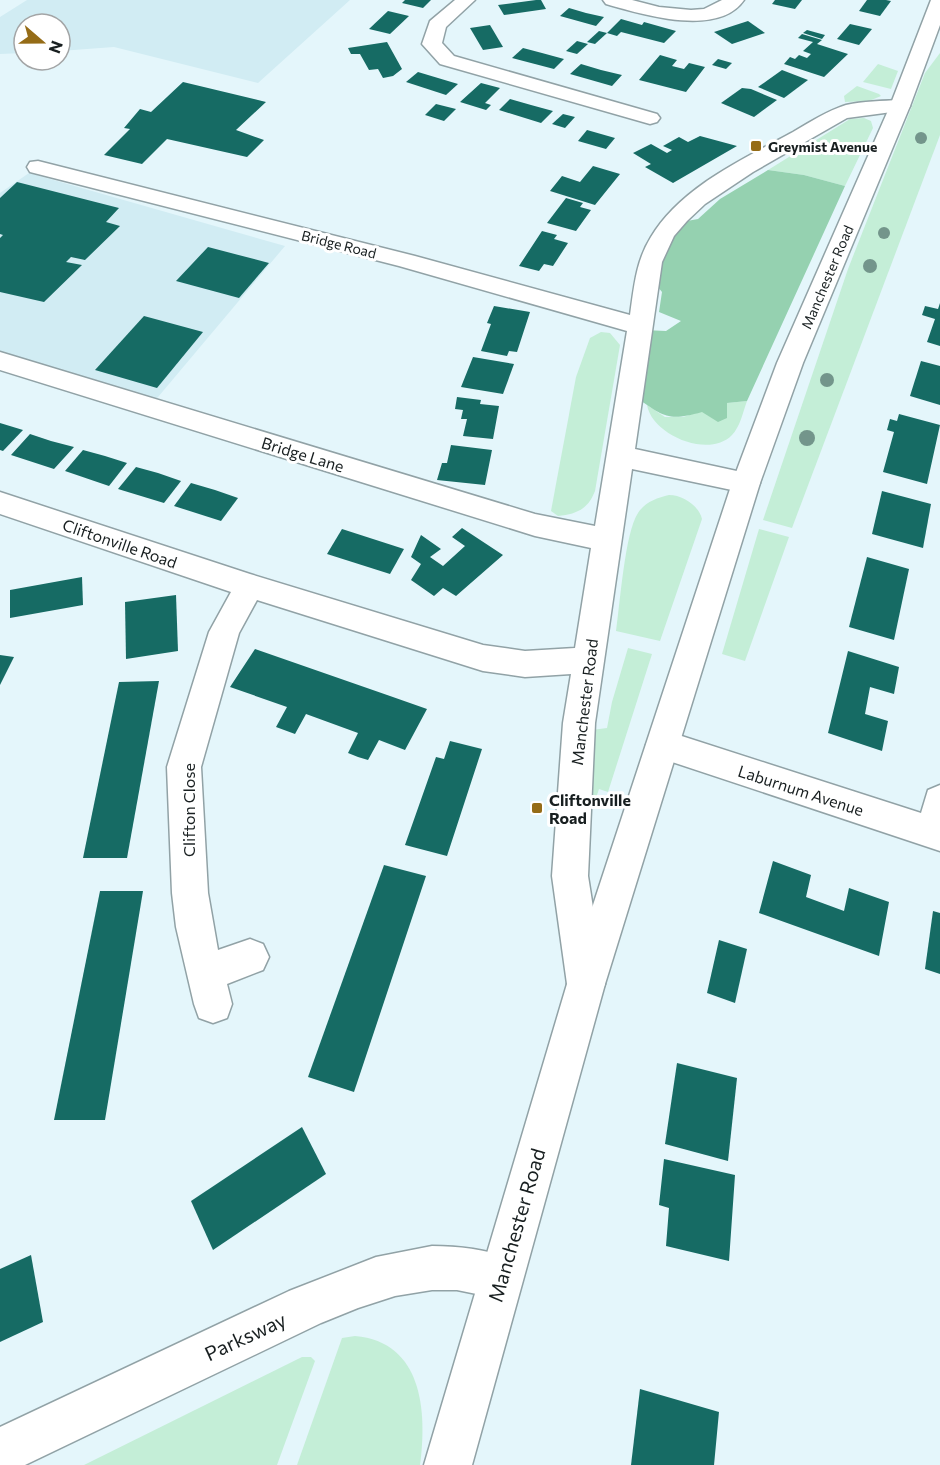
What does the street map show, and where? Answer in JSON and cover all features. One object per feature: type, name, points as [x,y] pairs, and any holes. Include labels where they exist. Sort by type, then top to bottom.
[{"type":"street","points":[[466,0],[437,25],[432,44],[447,60],[650,118]]},
{"type":"street","points":[[612,0],[659,13],[702,16],[735,0]]},
{"type":"street","name":"Manchester Road","points":[[448,1465],[586,984],[746,483],[790,363],[900,106],[940,0]]},
{"type":"street","name":"Manchester Road","points":[[586,984],[570,876],[579,723],[650,262],[666,232],[688,208],[717,186],[840,114],[852,110],[900,106]]},
{"type":"street","name":"Bridge Road","points":[[38,167],[407,261],[640,326]]},
{"type":"street","name":"Bridge Lane","points":[[0,361],[536,525],[608,540]]},
{"type":"street","points":[[619,456],[746,483]]},
{"type":"street","name":"Cliftonville Road","points":[[6,514],[490,659],[540,664],[588,660]]},
{"type":"street","name":"Clifton Close","points":[[249,586],[224,632],[184,766],[190,893],[194,927],[209,988],[250,957]]},
{"type":"street","name":"Laburnum Avenue","points":[[663,745],[938,823]]},
{"type":"street","name":"Parksway","points":[[0,1452],[305,1307],[344,1291],[406,1271],[428,1268],[452,1268],[501,1277]]},
{"type":"shaded area","points":[[27,0],[350,0],[258,83],[114,47],[72,50],[72,12],[12,12],[12,54],[0,54],[0,17]]},
{"type":"shaded area","points":[[29,173],[285,246],[153,403],[0,354],[0,193]]},
{"type":"green space","points":[[940,53],[940,135],[792,528],[763,520],[848,269],[925,73]]},
{"type":"green space","points":[[878,64],[898,71],[891,89],[863,82]]},
{"type":"green space","points":[[857,86],[881,96],[869,101],[845,102],[844,96]]},
{"type":"green space","points":[[864,118],[871,121],[873,128],[845,186],[804,175],[768,170],[850,119]]},
{"type":"green space","points":[[768,170],[804,175],[845,186],[747,401],[727,403],[727,418],[718,422],[702,412],[681,417],[660,413],[635,397],[644,330],[666,331],[681,321],[659,312],[662,292],[653,281],[665,257],[676,223],[698,219],[720,199]]},
{"type":"green space","points":[[601,332],[610,333],[620,345],[595,491],[589,502],[581,509],[571,514],[558,516],[551,511],[576,377],[590,338]]},
{"type":"green space","points":[[747,401],[735,432],[722,442],[710,445],[696,444],[670,434],[651,416],[647,405],[665,417],[683,417],[727,403]]},
{"type":"green space","points":[[669,495],[690,502],[698,510],[702,519],[660,641],[616,631],[626,552],[633,522],[648,503]]},
{"type":"green space","points":[[759,529],[789,537],[745,661],[722,654]]},
{"type":"green space","points":[[628,648],[652,654],[608,792],[599,789],[596,798],[590,787],[592,730],[607,728]]},
{"type":"green space","points":[[355,1336],[378,1341],[395,1351],[407,1365],[416,1383],[420,1402],[422,1444],[420,1465],[297,1465],[342,1338]]},
{"type":"green space","points":[[302,1357],[311,1357],[315,1361],[277,1465],[84,1465]]},
{"type":"building","points":[[405,0],[431,0],[423,8],[402,3]]},
{"type":"building","points":[[541,0],[546,9],[504,15],[498,5]]},
{"type":"building","points":[[775,0],[802,0],[795,9],[772,4]]},
{"type":"building","points":[[867,0],[891,1],[880,16],[859,11]]},
{"type":"building","points":[[569,8],[604,17],[596,26],[560,16]]},
{"type":"building","points":[[388,11],[409,16],[390,34],[369,29]]},
{"type":"building","points":[[621,19],[642,25],[644,22],[676,31],[664,43],[621,32],[617,36],[607,33]]},
{"type":"building","points":[[748,21],[765,33],[732,44],[714,32]]},
{"type":"building","points":[[850,24],[872,29],[859,45],[837,39]]},
{"type":"building","points":[[490,25],[503,47],[483,50],[470,28]]},
{"type":"building","points":[[807,30],[825,35],[822,39],[803,33]]},
{"type":"building","points":[[599,31],[607,33],[595,44],[587,42]]},
{"type":"building","points":[[802,34],[822,40],[817,44],[848,54],[824,77],[784,64],[790,57],[795,59],[799,55],[807,58],[811,54],[803,51],[813,42],[798,38]]},
{"type":"building","points":[[577,41],[588,44],[577,54],[566,51]]},
{"type":"building","points":[[387,42],[402,69],[393,76],[383,78],[378,69],[369,70],[360,54],[351,54],[348,48]]},
{"type":"building","points":[[523,48],[564,59],[554,69],[512,58]]},
{"type":"building","points":[[660,55],[677,60],[672,66],[684,69],[689,63],[705,67],[686,92],[639,80]]},
{"type":"building","points":[[718,59],[732,63],[726,69],[712,65]]},
{"type":"building","points":[[581,64],[622,75],[612,86],[570,74]]},
{"type":"building","points":[[782,70],[808,80],[784,98],[758,87]]},
{"type":"building","points":[[418,72],[458,84],[446,95],[406,82]]},
{"type":"building","points":[[183,82],[266,102],[236,130],[264,140],[247,157],[167,139],[142,164],[104,155],[130,129],[124,128],[140,109],[151,112]]},
{"type":"building","points":[[481,83],[500,88],[485,103],[491,105],[486,110],[460,102]]},
{"type":"building","points":[[742,88],[751,89],[777,100],[754,117],[721,103]]},
{"type":"building","points":[[510,99],[553,111],[541,123],[499,110]]},
{"type":"building","points":[[436,104],[456,109],[444,121],[425,115]]},
{"type":"building","points":[[563,114],[575,117],[565,128],[552,124]]},
{"type":"building","points":[[587,130],[615,138],[606,149],[578,141]]},
{"type":"building","points":[[700,136],[737,146],[673,183],[645,167],[651,164],[633,153],[651,144],[667,153],[672,150],[663,146],[679,137],[688,142]]},
{"type":"building","points":[[593,166],[620,174],[595,205],[550,191],[562,176],[580,182]]},
{"type":"building","points":[[17,182],[119,208],[106,222],[120,226],[85,260],[71,257],[66,262],[82,265],[44,302],[0,292],[0,238],[3,235],[0,234],[0,198]]},
{"type":"building","points":[[566,198],[583,203],[580,207],[591,210],[576,231],[547,223]]},
{"type":"building","points":[[542,231],[557,235],[554,239],[568,243],[553,266],[544,264],[539,271],[519,266]]},
{"type":"building","points":[[208,247],[269,263],[239,298],[176,281]]},
{"type":"building","points":[[940,303],[940,346],[927,342],[935,319],[922,315],[925,306],[938,309]]},
{"type":"building","points":[[494,306],[530,312],[517,352],[509,351],[507,356],[481,351],[491,324],[487,323]]},
{"type":"building","points":[[144,316],[203,332],[157,388],[95,370]]},
{"type":"building","points":[[473,357],[514,364],[503,394],[461,387]]},
{"type":"building","points":[[921,361],[940,366],[940,405],[910,396]]},
{"type":"building","points":[[457,397],[481,400],[480,404],[499,406],[493,439],[463,436],[467,419],[461,419],[463,410],[455,409]]},
{"type":"building","points":[[899,414],[940,425],[927,484],[883,472],[894,432],[887,430],[890,419],[897,421]]},
{"type":"building","points":[[0,423],[23,430],[3,451],[0,450]]},
{"type":"building","points":[[30,434],[74,447],[54,469],[11,455]]},
{"type":"building","points":[[451,445],[492,450],[485,485],[437,480],[442,463],[447,463]]},
{"type":"building","points":[[83,450],[127,463],[109,486],[65,471]]},
{"type":"building","points":[[136,467],[181,481],[164,503],[118,489]]},
{"type":"building","points":[[191,483],[238,498],[221,521],[174,506]]},
{"type":"building","points":[[882,491],[931,504],[923,548],[872,534]]},
{"type":"building","points":[[462,528],[503,555],[456,596],[443,588],[434,596],[411,580],[421,564],[411,557],[421,535],[441,549],[430,557],[443,566],[465,546],[452,537]]},
{"type":"building","points":[[342,529],[404,549],[390,574],[327,554]]},
{"type":"building","points":[[867,557],[909,569],[894,640],[849,627]]},
{"type":"building","points":[[82,577],[83,605],[10,618],[10,590]]},
{"type":"building","points":[[176,595],[178,651],[126,659],[125,602]]},
{"type":"building","points":[[255,649],[427,709],[405,750],[379,740],[368,760],[358,757],[348,753],[358,733],[306,714],[295,734],[276,727],[287,707],[230,687]]},
{"type":"building","points":[[848,651],[899,667],[894,694],[870,687],[865,714],[888,721],[882,751],[828,733]]},
{"type":"building","points":[[0,655],[14,657],[0,685]]},
{"type":"building","points":[[159,681],[127,858],[83,858],[119,682]]},
{"type":"building","points":[[450,741],[482,749],[447,856],[405,845],[436,757],[444,759]]},
{"type":"building","points":[[773,861],[811,875],[806,897],[844,911],[849,888],[889,902],[879,956],[759,913]]},
{"type":"building","points":[[384,865],[426,876],[354,1092],[308,1077]]},
{"type":"building","points":[[100,891],[143,891],[105,1120],[54,1120]]},
{"type":"building","points":[[933,911],[940,913],[940,974],[925,969]]},
{"type":"building","points":[[719,940],[747,949],[735,1003],[707,993]]},
{"type":"building","points":[[677,1063],[737,1078],[728,1161],[665,1144]]},
{"type":"building","points":[[302,1127],[326,1174],[213,1250],[191,1201]]},
{"type":"building","points":[[664,1159],[735,1175],[729,1261],[666,1246],[669,1208],[659,1205]]},
{"type":"building","points":[[31,1255],[43,1322],[0,1342],[0,1269]]},
{"type":"building","points":[[640,1389],[719,1412],[714,1465],[631,1465]]},
{"type":"place","name":"Greymist Avenue","points":[[756,146]]},
{"type":"place","name":"Cliftonville Road","points":[[537,808]]}]
